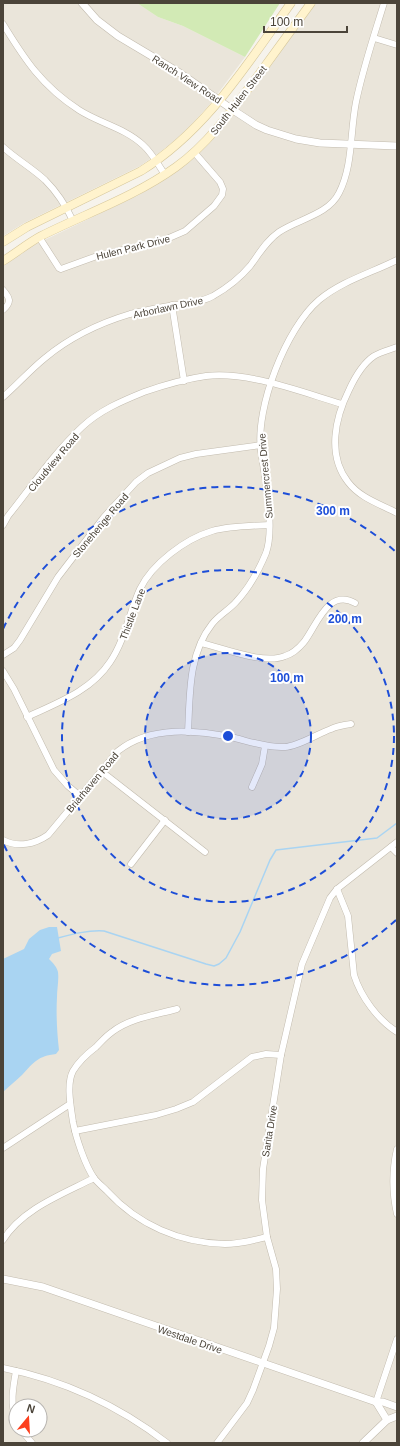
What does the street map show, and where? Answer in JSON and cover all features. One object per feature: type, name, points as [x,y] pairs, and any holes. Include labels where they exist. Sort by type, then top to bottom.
[{"type":"main road","name":"South Hulen Street","points":[[3,242],[27,227],[118,183],[156,161],[189,134],[220,100],[292,3]]},
{"type":"main road","name":"South Hulen Street","points":[[3,261],[39,237],[108,206],[165,174],[194,152],[233,110],[311,3]]},
{"type":"street","name":"Ranch View Road","points":[[82,3],[97,20],[118,36],[180,73],[256,124],[280,134],[320,143],[397,146]]},
{"type":"street","name":"Arborlawn Drive","points":[[3,397],[45,358],[83,333],[117,318],[150,309],[210,298],[223,291],[240,277],[269,240],[280,231],[319,212],[332,203],[339,194],[346,178],[356,101],[384,3]]},
{"type":"street","points":[[3,24],[24,58],[56,93],[79,110],[128,134],[143,145],[165,174]]},
{"type":"street","points":[[374,38],[397,45]]},
{"type":"street","points":[[3,147],[44,180],[58,195],[67,208],[73,221]]},
{"type":"street","name":"Hulen Park Drive","points":[[39,237],[61,269],[97,256],[162,242],[185,231],[214,206],[222,195],[223,189],[220,182],[194,152]]},
{"type":"street","name":"Summercrest Drive","points":[[188,732],[194,662],[205,634],[212,623],[235,603],[246,590],[256,574],[266,552],[269,525],[267,483],[260,430],[271,383],[280,355],[311,307],[320,299],[350,280],[397,260]]},
{"type":"street","points":[[3,290],[9,296],[9,301],[8,306],[3,310]]},
{"type":"street","points":[[172,306],[184,381]]},
{"type":"street","points":[[397,347],[374,357],[362,367],[354,378],[342,404],[335,425],[335,440],[338,460],[343,474],[352,486],[366,498],[397,513]]},
{"type":"street","name":"Cloudview Road","points":[[3,525],[8,516],[63,447],[82,427],[99,414],[126,398],[159,386],[206,376],[226,376],[271,383],[342,404]]},
{"type":"street","name":"Stonehenge Road","points":[[3,655],[14,648],[58,577],[104,517],[136,482],[148,473],[180,458],[196,454],[261,445]]},
{"type":"street","name":"Thistle Lane","points":[[27,717],[74,694],[95,680],[110,663],[121,642],[140,589],[146,578],[170,554],[188,541],[212,531],[229,528],[269,525]]},
{"type":"street","points":[[202,642],[261,658],[273,659],[285,656],[296,650],[303,643],[326,607],[333,602],[345,599],[355,603]]},
{"type":"street","points":[[3,671],[14,689],[54,770],[68,786],[80,796]]},
{"type":"street","name":"Briarhaven Road","points":[[3,840],[16,844],[25,844],[40,840],[48,835],[118,751],[129,742],[148,735],[158,733],[188,732],[228,737],[265,746],[288,747],[333,728],[351,724]]},
{"type":"street","points":[[252,787],[262,764],[265,746]]},
{"type":"street","points":[[101,771],[205,852]]},
{"type":"street","points":[[130,864],[165,820]]},
{"type":"street","name":"Sarita Drive","points":[[217,1443],[247,1403],[263,1364],[274,1328],[277,1289],[276,1269],[267,1237],[262,1184],[281,1054],[302,964],[330,898],[337,889],[397,842]]},
{"type":"street","points":[[391,847],[397,853]]},
{"type":"street","points":[[337,889],[348,916],[351,929],[354,975],[357,983],[378,1015],[397,1032]]},
{"type":"street","points":[[177,1009],[142,1018],[112,1032],[87,1054],[73,1072],[70,1082],[70,1104],[75,1131],[86,1162],[94,1178],[112,1198],[142,1221],[156,1228],[190,1240],[227,1244],[267,1237]]},
{"type":"street","points":[[75,1131],[156,1116],[176,1109],[193,1102],[252,1057],[266,1054],[281,1054]]},
{"type":"street","points":[[3,1148],[70,1104]]},
{"type":"street","points":[[397,1149],[393,1176],[393,1192],[397,1214]]},
{"type":"street","points":[[3,1240],[14,1225],[31,1211],[94,1178]]},
{"type":"street","name":"Westdale Drive","points":[[3,1280],[43,1287],[263,1364],[376,1402],[383,1402],[397,1407]]},
{"type":"street","points":[[387,1420],[376,1402],[397,1339]]},
{"type":"street","points":[[3,1368],[59,1383],[100,1401],[141,1424],[167,1443]]},
{"type":"street","points":[[12,1398],[16,1371]]},
{"type":"street","points":[[363,1443],[387,1420],[397,1416]]},
{"type":"shaded area","points":[[3,3],[137,3],[158,17],[183,26],[245,57],[210,104],[183,134],[160,152],[140,166],[24,223],[3,236]]},
{"type":"shaded area","points":[[316,3],[397,3],[397,1443],[3,1443],[3,266],[30,247],[139,195],[163,180],[207,145],[229,121]]},
{"type":"green space","points":[[137,3],[280,3],[245,57],[183,26],[158,17]]},
{"type":"water","points":[[49,927],[57,927],[61,951],[52,954],[49,959],[56,967],[58,972],[57,1030],[59,1050],[56,1054],[45,1056],[37,1060],[3,1092],[3,959],[24,949],[29,939],[40,930]]},
{"type":"waterway","points":[[58,938],[86,932],[104,931],[214,966],[226,958],[240,932],[270,860],[276,850],[377,838],[397,823]]}]
